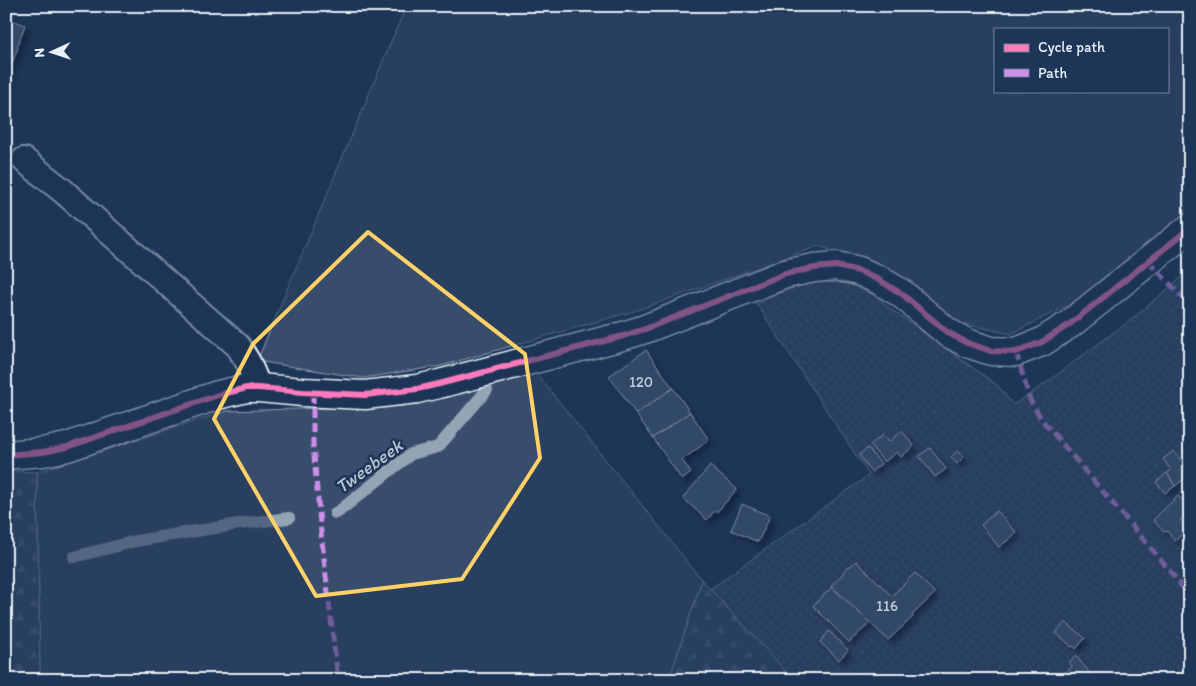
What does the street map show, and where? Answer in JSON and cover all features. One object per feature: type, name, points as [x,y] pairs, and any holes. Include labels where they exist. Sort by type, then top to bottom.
[{"type":"street","points":[[6,455],[43,452],[67,447],[218,395],[246,388],[365,395],[417,389],[623,336],[785,274],[814,268],[836,266],[859,271],[902,294],[947,332],[967,343],[991,351],[1016,352],[1042,342],[1070,324],[1190,228]]},
{"type":"lane","points":[[24,160],[63,191],[238,346],[248,362],[259,388]]},
{"type":"highlighted area","points":[[368,232],[525,354],[540,458],[462,579],[316,596],[214,419],[253,344]]},
{"type":"green space","points":[[406,6],[1190,6],[1190,209],[1077,301],[1011,334],[956,322],[909,279],[819,246],[638,310],[441,366],[363,378],[257,361]]},
{"type":"green space","points":[[1190,270],[1190,680],[794,680],[710,589],[869,475],[756,303],[804,284],[826,282],[848,284],[872,294],[997,385],[1013,405],[1133,318]]},
{"type":"green space","points":[[536,373],[702,580],[669,680],[40,680],[37,472],[227,411],[401,406]]},
{"type":"green space","points":[[6,471],[37,472],[40,680],[6,680]]},
{"type":"green space","points":[[702,580],[794,680],[669,680]]},
{"type":"building","points":[[6,18],[25,25],[6,78]]},
{"type":"building","points":[[646,350],[673,388],[636,414],[609,376]]},
{"type":"building","points":[[673,388],[690,412],[653,438],[636,414]]},
{"type":"building","points":[[690,412],[709,440],[682,460],[691,473],[682,480],[653,438]]},
{"type":"building","points":[[902,431],[914,446],[901,457],[897,452],[884,462],[870,445],[883,435],[889,442]]},
{"type":"building","points":[[868,448],[881,464],[871,472],[859,455]]},
{"type":"building","points":[[930,448],[946,469],[935,477],[919,456]]},
{"type":"building","points":[[958,451],[964,457],[957,464],[951,457]]},
{"type":"building","points":[[1174,451],[1190,473],[1190,475],[1175,486],[1167,473],[1171,470],[1163,459]]},
{"type":"building","points":[[710,466],[737,489],[717,512],[715,510],[707,520],[683,498]]},
{"type":"building","points":[[1167,473],[1175,486],[1165,493],[1156,482]]},
{"type":"building","points":[[1178,496],[1190,511],[1180,520],[1188,529],[1175,541],[1167,531],[1164,532],[1153,520]]},
{"type":"building","points":[[742,504],[770,516],[758,542],[731,530]]},
{"type":"building","points":[[997,511],[1017,533],[999,547],[981,525]]},
{"type":"building","points":[[856,561],[892,596],[915,573],[935,593],[888,640],[831,586],[847,567]]},
{"type":"building","points":[[832,587],[870,623],[849,642],[813,606]]},
{"type":"building","points":[[1065,622],[1085,638],[1076,649],[1056,633]]},
{"type":"building","points":[[829,631],[848,650],[839,660],[820,642]]},
{"type":"building","points":[[1076,656],[1096,680],[1070,680],[1065,673],[1072,667],[1069,662]]},
{"type":"waterway","name":"Tweebeek","points":[[335,513],[411,454],[438,447],[487,390]]},
{"type":"waterway","points":[[74,557],[136,541],[289,518]]},
{"type":"marked path","points":[[1148,261],[1190,305]]},
{"type":"marked path","points":[[1016,352],[1030,400],[1042,420],[1190,596]]},
{"type":"marked path","points":[[313,393],[313,444],[338,680]]},
{"type":"marked path","points":[[1171,680],[1190,665]]},
{"type":"cycle path","points":[[6,455],[43,452],[67,447],[218,395],[247,388],[365,395],[417,389],[439,384],[623,336],[785,274],[814,268],[836,266],[859,271],[902,294],[947,332],[967,343],[991,351],[1016,352],[1042,342],[1070,324],[1190,228]]}]
